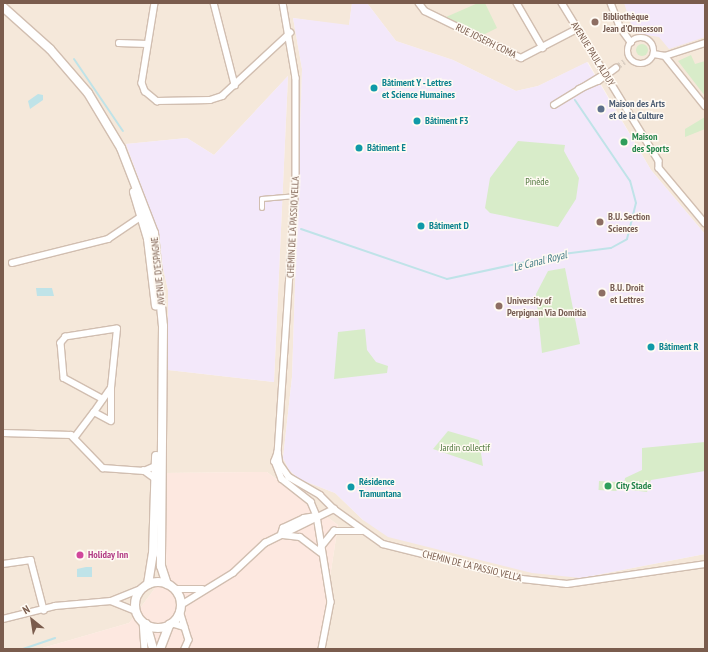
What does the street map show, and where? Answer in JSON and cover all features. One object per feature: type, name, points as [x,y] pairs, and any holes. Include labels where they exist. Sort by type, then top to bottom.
[{"type":"main road","name":"AVENUE D'ESPAGNE","points":[[3,7],[50,49],[88,93],[121,148],[154,233],[162,326],[161,566],[167,584]]},
{"type":"main road","name":"AVENUE D'ESPAGNE","points":[[3,14],[47,51],[85,97],[109,135],[142,216],[154,275],[157,317],[154,554],[145,586]]},
{"type":"main road","points":[[153,649],[144,623],[136,611],[136,598],[145,586],[167,584],[175,589],[181,608],[170,624],[160,649]]},
{"type":"main road","points":[[144,623],[157,627],[170,624]]},
{"type":"street","points":[[155,3],[147,44],[142,83],[145,91],[157,101],[210,100],[228,93],[290,33]]},
{"type":"street","points":[[214,3],[236,84]]},
{"type":"street","name":"CHEMIN DE LA PASSIO VELLA","points":[[283,3],[290,33],[296,78],[295,196],[278,452],[275,461],[282,479],[311,502],[317,516],[331,602],[322,649]]},
{"type":"street","name":"RUE JOSEPH COMA","points":[[419,3],[425,11],[521,58],[578,29]]},
{"type":"street","points":[[517,3],[543,48]]},
{"type":"street","name":"AVENUE PAUL ALDUY","points":[[562,3],[659,161],[659,168],[705,222]]},
{"type":"street","points":[[611,3],[620,27],[631,42],[631,58]]},
{"type":"street","points":[[631,42],[647,39],[653,45],[654,54]]},
{"type":"street","points":[[119,43],[147,44]]},
{"type":"street","points":[[654,54],[665,56],[705,43]]},
{"type":"street","points":[[631,58],[642,64],[654,54]]},
{"type":"street","points":[[665,56],[705,106]]},
{"type":"street","points":[[624,62],[631,58]]},
{"type":"street","points":[[554,105],[616,68]]},
{"type":"street","points":[[262,208],[262,199],[295,196]]},
{"type":"street","points":[[12,263],[108,239],[142,216]]},
{"type":"street","points":[[94,412],[111,421],[111,388],[117,329],[72,334],[61,343],[64,378],[103,398]]},
{"type":"street","points":[[75,437],[111,388]]},
{"type":"street","points":[[3,434],[75,437],[103,468],[144,471],[155,466]]},
{"type":"street","name":"CHEMIN DE LA PASSIO VELLA","points":[[278,452],[290,477],[320,495],[334,510],[362,531],[398,548],[544,583],[607,580],[705,564]]},
{"type":"street","points":[[144,471],[155,479]]},
{"type":"street","points":[[281,534],[283,528],[304,518],[317,516],[334,510]]},
{"type":"street","points":[[321,547],[334,531],[362,531]]},
{"type":"street","points":[[185,649],[189,640],[184,627],[181,608],[202,589],[233,573],[265,543],[281,534],[300,537],[322,553]]},
{"type":"street","points":[[3,564],[31,560],[44,610]]},
{"type":"street","points":[[3,619],[44,610],[111,601],[145,586]]},
{"type":"street","points":[[175,589],[202,589]]},
{"type":"street","points":[[111,601],[136,611]]},
{"type":"street","points":[[144,623],[145,649]]},
{"type":"street","points":[[170,624],[184,627]]},
{"type":"shaded area","points":[[3,3],[352,3],[349,26],[293,18],[302,69],[292,377],[283,458],[289,470],[299,479],[335,493],[363,520],[581,578],[705,554],[705,649],[319,649],[338,525],[267,472],[163,473],[167,572],[129,623],[39,649],[3,649]],"holes":[[[288,76],[274,382],[168,370],[168,290],[149,207],[126,144],[187,138],[214,155]]]},
{"type":"shaded area","name":"University of Perpignan Via Domitia","points":[[352,3],[367,3],[396,41],[453,60],[516,91],[538,86],[587,62],[651,170],[705,234],[705,554],[581,578],[532,573],[388,537],[363,520],[335,493],[299,479],[289,470],[283,458],[292,377],[302,69],[293,18],[349,25]]},
{"type":"shaded area","points":[[367,3],[705,3],[705,234],[651,170],[588,62],[538,86],[516,91],[453,60],[396,41]]},
{"type":"shaded area","points":[[624,3],[705,3],[705,37],[669,49],[659,37],[634,33]]},
{"type":"shaded area","points":[[288,76],[274,382],[168,370],[168,290],[149,207],[126,144],[187,138],[214,155]]},
{"type":"shaded area","points":[[267,472],[338,525],[319,649],[39,649],[129,623],[167,572],[162,473]]},
{"type":"green space","points":[[478,3],[485,3],[497,28],[483,35],[446,17]]},
{"type":"green space","points":[[644,44],[647,45],[647,55],[640,56],[637,55],[636,48],[637,45]]},
{"type":"green space","points":[[691,55],[695,64],[705,61],[705,96],[678,61]]},
{"type":"green space","points":[[705,117],[705,129],[685,137],[685,129]]},
{"type":"green space","name":"Pinède","points":[[518,141],[565,145],[564,151],[579,178],[576,199],[558,227],[490,213],[485,208],[490,178]]},
{"type":"green space","points":[[565,268],[580,344],[542,353],[536,294],[548,271]]},
{"type":"green space","points":[[365,329],[367,350],[376,362],[388,366],[387,373],[334,379],[338,332]]},
{"type":"green space","name":"Jardin collectif","points":[[448,431],[479,440],[483,466],[433,449]]},
{"type":"green space","points":[[705,442],[705,471],[651,480],[647,492],[623,489],[625,478],[642,470],[642,448]]},
{"type":"green space","name":"City Stade","points":[[599,481],[617,482],[617,491],[599,490]]},
{"type":"water","points":[[38,94],[43,95],[43,100],[30,109],[28,101]]},
{"type":"water","points":[[36,288],[52,288],[54,296],[37,296]]},
{"type":"water","points":[[92,567],[92,577],[77,577],[77,569]]},
{"type":"waterway","points":[[74,59],[123,131]]},
{"type":"waterway","name":"Le Canal Royal","points":[[301,229],[447,279],[563,254],[611,248],[627,239],[636,203],[630,181],[575,100]]},
{"type":"waterway","points":[[23,649],[55,638]]},
{"type":"tunnel","points":[[616,68],[624,62]]},
{"type":"place","name":"Bibliothèque Jean d'Ormesson","points":[[595,22]]},
{"type":"place","name":"Bâtiment Y - Lettres et Science Humaines","points":[[374,88]]},
{"type":"place","name":"Maison des Arts et de la Culture","points":[[601,109]]},
{"type":"place","name":"Bâtiment F3","points":[[417,121]]},
{"type":"place","name":"Maison des Sports","points":[[624,142]]},
{"type":"place","name":"Bâtiment E","points":[[359,148]]},
{"type":"place","name":"B.U. Section Sciences","points":[[600,222]]},
{"type":"place","name":"Bâtiment D","points":[[421,226]]},
{"type":"place","name":"B.U. Droit et Lettres","points":[[602,293]]},
{"type":"place","name":"University of Perpignan Via Domitia","points":[[499,306]]},
{"type":"place","name":"Bâtiment R","points":[[651,347]]},
{"type":"place","name":"City Stade","points":[[608,486]]},
{"type":"place","name":"Résidence Tramuntana","points":[[351,487]]},
{"type":"place","name":"Holiday Inn","points":[[80,555]]}]
